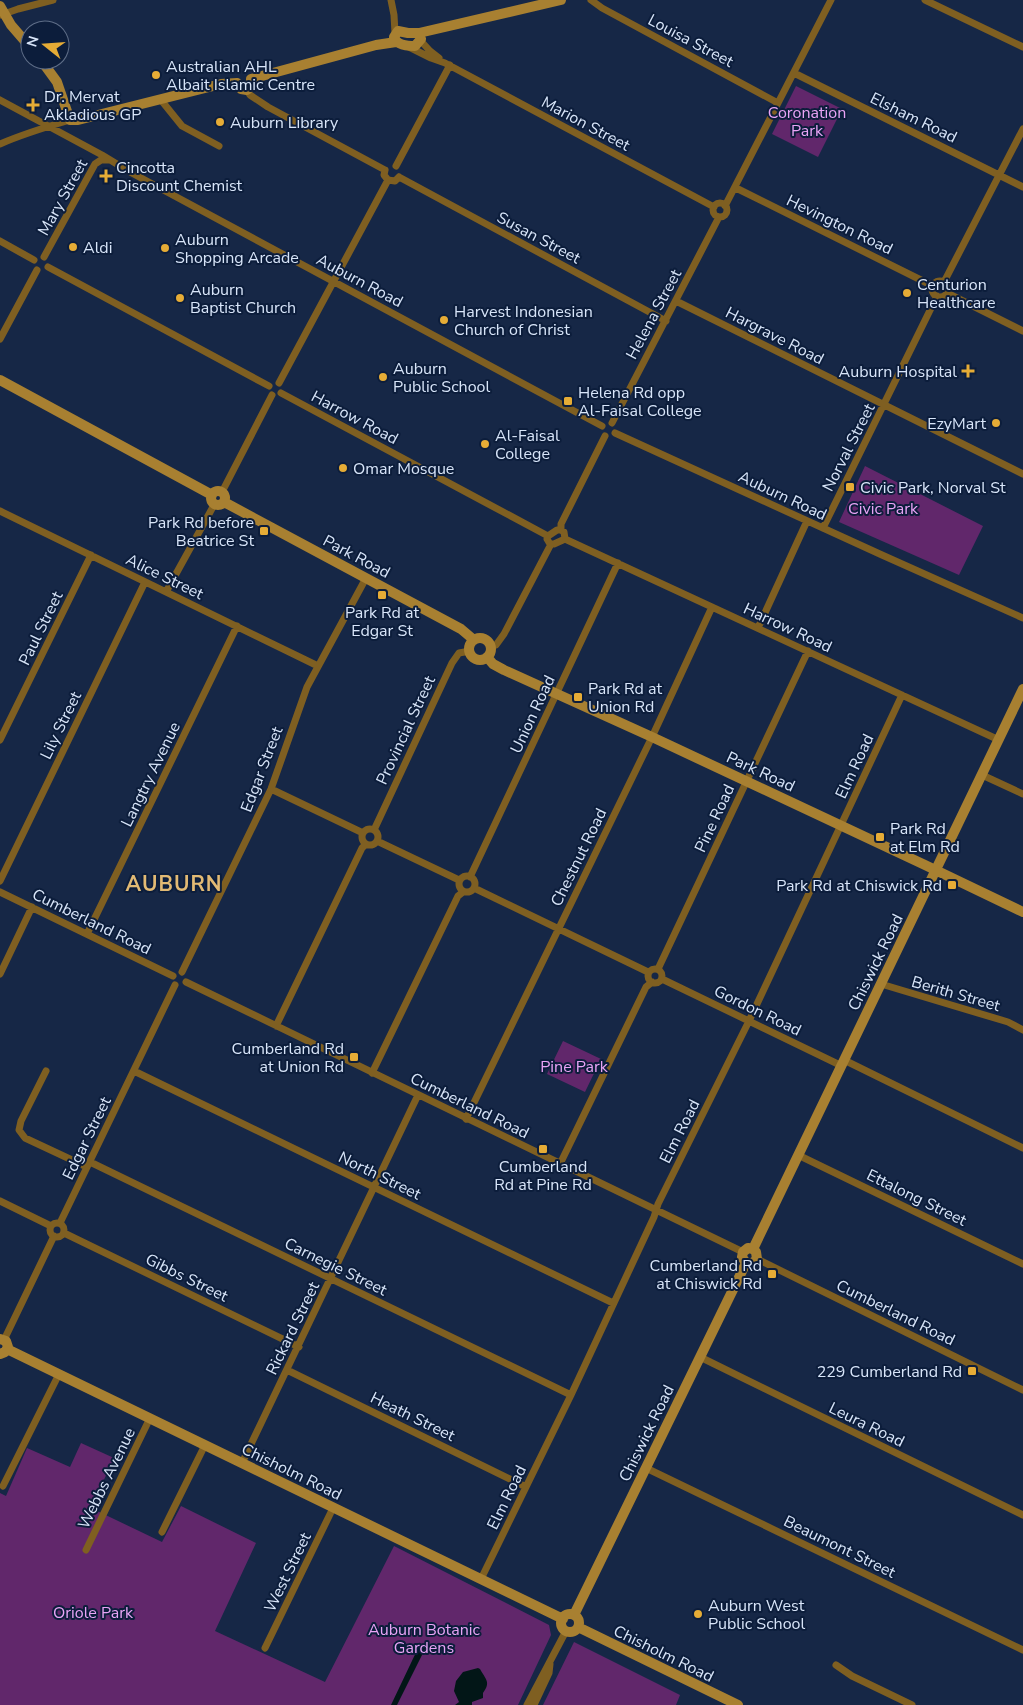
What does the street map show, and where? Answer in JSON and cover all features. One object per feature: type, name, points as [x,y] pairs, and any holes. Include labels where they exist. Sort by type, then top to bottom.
[{"type":"street","points":[[20,35],[1,14],[53,0]]},
{"type":"street","points":[[391,0],[397,36],[407,46],[415,46],[420,38],[440,29],[561,0]]},
{"type":"street","name":"Louisa Street","points":[[591,0],[602,8],[778,103]]},
{"type":"street","points":[[725,206],[719,204],[714,207],[714,213],[719,217],[726,214],[725,206],[736,188],[831,0]]},
{"type":"street","points":[[925,0],[1023,47]]},
{"type":"street","points":[[384,170],[268,107],[250,95],[247,90],[241,89],[238,83],[241,76],[251,79],[376,45],[408,33],[420,38]]},
{"type":"street","name":"Marion Street","points":[[420,38],[430,51],[447,64]]},
{"type":"street","name":"Marion Street","points":[[407,46],[447,64],[714,207]]},
{"type":"street","points":[[396,166],[447,64]]},
{"type":"street","points":[[48,70],[57,82],[70,120]]},
{"type":"street","name":"Elsham Road","points":[[794,72],[1023,187]]},
{"type":"street","points":[[247,90],[252,85],[251,79]]},
{"type":"street","points":[[0,144],[29,132],[70,120],[78,120],[221,84],[238,83]]},
{"type":"street","name":"Auburn Road","points":[[0,100],[602,426]]},
{"type":"street","points":[[161,100],[182,126],[219,146]]},
{"type":"street","points":[[29,132],[34,124],[33,117]]},
{"type":"street","points":[[944,282],[1023,129]]},
{"type":"street","name":"Mary Street","points":[[44,257],[94,164],[101,160],[110,160]]},
{"type":"street","points":[[384,170],[391,165],[396,166]]},
{"type":"street","points":[[384,170],[384,177],[393,181],[399,177],[400,172],[396,166]]},
{"type":"street","name":"Susan Street","points":[[399,177],[666,320]]},
{"type":"street","points":[[279,384],[388,180]]},
{"type":"street","name":"Hevington Road","points":[[736,188],[933,286]]},
{"type":"street","name":"Helena Street","points":[[612,423],[719,217]]},
{"type":"street","points":[[0,241],[34,260]]},
{"type":"street","points":[[34,260],[39,256],[44,257],[48,261],[48,267]]},
{"type":"street","points":[[34,260],[37,270]]},
{"type":"street","points":[[37,270],[43,271],[48,267]]},
{"type":"street","points":[[48,267],[269,386]]},
{"type":"street","points":[[0,339],[37,270]]},
{"type":"street","points":[[944,282],[938,282],[933,286],[932,291],[937,296],[944,296],[947,293]]},
{"type":"street","points":[[944,282],[947,286],[947,293]]},
{"type":"street","points":[[947,293],[1023,331]]},
{"type":"street","name":"Norval Street","points":[[823,528],[937,296]]},
{"type":"street","name":"Hargrave Road","points":[[676,301],[1023,474]]},
{"type":"street","name":"Park Road","points":[[0,380],[461,629],[474,640]]},
{"type":"street","points":[[269,386],[274,383],[279,384]]},
{"type":"street","points":[[272,396],[278,396],[281,393],[282,387],[279,384]]},
{"type":"street","points":[[269,386],[268,390],[272,396]]},
{"type":"street","name":"Harrow Road","points":[[281,393],[548,536]]},
{"type":"street","points":[[166,592],[272,396]]},
{"type":"street","points":[[607,422],[612,423],[615,426],[615,433],[612,436],[605,436],[602,433],[602,426],[607,422]]},
{"type":"street","name":"Auburn Road","points":[[615,433],[1023,618]]},
{"type":"street","points":[[490,646],[496,645],[504,634],[551,544],[564,539],[565,534],[561,530],[561,524],[605,436]]},
{"type":"street","name":"Alice Street","points":[[0,511],[318,666]]},
{"type":"street","points":[[758,628],[807,521]]},
{"type":"street","points":[[551,544],[548,541],[548,536],[561,530]]},
{"type":"street","name":"Harrow Road","points":[[564,539],[998,740]]},
{"type":"street","name":"Paul Street","points":[[0,740],[90,555]]},
{"type":"street","name":"Union Road","points":[[470,876],[618,563]]},
{"type":"street","name":"Edgar Street","points":[[182,972],[271,789],[307,687],[366,578]]},
{"type":"street","name":"Lily Street","points":[[0,881],[145,582]]},
{"type":"street","name":"Chestnut Road","points":[[466,1118],[652,737],[712,607]]},
{"type":"street","name":"Langtry Avenue","points":[[87,934],[237,626]]},
{"type":"street","points":[[483,639],[488,642],[490,652],[487,657],[480,660],[471,655],[470,645],[474,640],[483,639]]},
{"type":"street","name":"Provincial Street","points":[[374,830],[452,663],[459,653],[470,651]]},
{"type":"street","name":"Pine Road","points":[[658,969],[808,651]]},
{"type":"street","name":"Park Road","points":[[487,657],[498,667],[652,737],[1023,912]]},
{"type":"street","name":"Chiswick Road","points":[[748,1250],[798,1155],[1023,689]]},
{"type":"street","name":"Elm Road","points":[[481,1580],[571,1395],[658,1204],[749,1021],[842,826],[902,695]]},
{"type":"street","points":[[982,775],[1023,794]]},
{"type":"street","points":[[271,789],[363,833]]},
{"type":"street","points":[[363,833],[369,829],[374,830],[377,833],[377,841]]},
{"type":"street","points":[[363,833],[363,841],[366,844]]},
{"type":"street","points":[[276,1026],[362,848],[366,844],[374,844],[377,841]]},
{"type":"street","points":[[377,841],[460,880]]},
{"type":"street","points":[[463,892],[459,886],[460,880],[463,877],[470,876],[474,880],[474,888]]},
{"type":"street","points":[[474,888],[648,972]]},
{"type":"street","points":[[372,1072],[458,896],[474,888]]},
{"type":"street","name":"Cumberland Road","points":[[0,892],[173,976]]},
{"type":"street","points":[[0,974],[32,908]]},
{"type":"street","points":[[560,1164],[646,988],[652,982],[662,979],[662,972],[658,969],[654,968],[648,972]]},
{"type":"street","points":[[176,972],[182,972],[186,976],[186,982],[180,986],[175,985],[172,981],[173,976],[176,972]]},
{"type":"street","points":[[648,972],[648,978],[652,982]]},
{"type":"street","name":"Gordon Road","points":[[662,979],[1023,1148]]},
{"type":"street","name":"Cumberland Road","points":[[186,982],[656,1211],[748,1250]]},
{"type":"street","name":"Berith Street","points":[[881,984],[1008,1022],[1023,1030]]},
{"type":"street","name":"Edgar Street","points":[[60,1223],[175,985]]},
{"type":"street","name":"Carnegie Street","points":[[46,1071],[18,1130],[25,1138],[89,1165],[571,1395]]},
{"type":"street","name":"North Street","points":[[134,1071],[613,1304]]},
{"type":"street","name":"Rickard Street","points":[[242,1463],[418,1095]]},
{"type":"street","name":"Ettalong Street","points":[[798,1155],[1023,1264]]},
{"type":"street","points":[[0,1201],[51,1226]]},
{"type":"street","points":[[55,1222],[60,1223],[64,1227],[64,1233],[60,1236],[54,1236],[50,1232],[51,1226],[55,1222]]},
{"type":"street","name":"Gibbs Street","points":[[64,1233],[299,1347]]},
{"type":"street","points":[[3,1345],[54,1236]]},
{"type":"street","points":[[748,1250],[756,1252],[757,1259],[751,1264],[746,1263],[742,1257],[748,1250]]},
{"type":"street","name":"Cumberland Road","points":[[757,1259],[1023,1390]]},
{"type":"street","name":"Chiswick Road","points":[[574,1616],[746,1263]]},
{"type":"street","name":"Chisholm Road","points":[[3,1345],[563,1619]]},
{"type":"street","name":"Leura Road","points":[[700,1357],[1023,1515]]},
{"type":"street","name":"Heath Street","points":[[287,1370],[526,1487]]},
{"type":"street","points":[[4,1486],[59,1374]]},
{"type":"street","name":"Webbs Avenue","points":[[86,1550],[150,1418]]},
{"type":"street","points":[[162,1532],[205,1445]]},
{"type":"street","name":"Beaumont Street","points":[[646,1468],[1023,1650]]},
{"type":"street","name":"West Street","points":[[265,1648],[333,1508]]},
{"type":"street","points":[[569,1615],[574,1616],[579,1622],[578,1627],[574,1631],[566,1631],[562,1627],[563,1619],[569,1615]]},
{"type":"street","name":"Chisholm Road","points":[[578,1627],[738,1705]]},
{"type":"street","points":[[528,1705],[566,1631]]},
{"type":"street","points":[[534,1705],[550,1673],[550,1664]]},
{"type":"street","points":[[836,1665],[852,1676],[912,1705]]},
{"type":"green space","name":"Coronation Park","points":[[796,86],[842,109],[818,157],[772,134]]},
{"type":"green space","name":"Civic Park","points":[[865,466],[983,526],[959,575],[839,522]]},
{"type":"green space","name":"Pine Park","points":[[563,1041],[601,1059],[585,1092],[547,1074]]},
{"type":"green space","name":"Oriole Park","points":[[81,1443],[114,1458],[91,1508],[162,1542],[181,1506],[256,1543],[215,1631],[325,1682],[394,1546],[549,1625],[551,1635],[518,1705],[0,1705],[0,1493],[6,1496],[27,1448],[70,1467]]},
{"type":"green space","points":[[574,1642],[680,1695],[676,1705],[543,1705]]},
{"type":"shaded area","points":[[420,1644],[426,1647],[397,1705],[391,1705]]},
{"type":"shaded area","points":[[478,1668],[487,1681],[483,1698],[472,1702],[472,1705],[455,1705],[459,1702],[454,1691],[456,1681],[463,1672]]},
{"type":"place","name":"Australian AHL Albait Islamic Centre","points":[[156,75]]},
{"type":"place","name":"Dr. Mervat Akladious GP","points":[[33,105]]},
{"type":"place","name":"Auburn Library","points":[[220,122]]},
{"type":"place","name":"Cincotta Discount Chemist","points":[[106,176]]},
{"type":"place","name":"Aldi","points":[[73,247]]},
{"type":"place","name":"Auburn Shopping Arcade","points":[[165,248]]},
{"type":"place","name":"Centurion Healthcare","points":[[907,293]]},
{"type":"place","name":"Auburn Baptist Church","points":[[180,298]]},
{"type":"place","name":"Harvest Indonesian Church of Christ","points":[[444,320]]},
{"type":"place","name":"Auburn Hospital","points":[[968,371]]},
{"type":"place","name":"Auburn Public School","points":[[383,377]]},
{"type":"place","name":"Helena Rd opp Al-Faisal College","points":[[568,401]]},
{"type":"place","name":"EzyMart","points":[[996,423]]},
{"type":"place","name":"Al-Faisal College","points":[[485,444]]},
{"type":"place","name":"Omar Mosque","points":[[343,468]]},
{"type":"place","name":"Civic Park, Norval St","points":[[850,487]]},
{"type":"place","name":"Park Rd before Beatrice St","points":[[264,531]]},
{"type":"place","name":"Park Rd at Edgar St","points":[[382,595]]},
{"type":"place","name":"Park Rd at Union Rd","points":[[578,697]]},
{"type":"place","name":"Park Rd at Elm Rd","points":[[880,837]]},
{"type":"place","name":"Park Rd at Chiswick Rd","points":[[952,885]]},
{"type":"place","name":"Cumberland Rd at Union Rd","points":[[354,1057]]},
{"type":"place","name":"Cumberland Rd at Pine Rd","points":[[543,1149]]},
{"type":"place","name":"Cumberland Rd at Chiswick Rd","points":[[772,1274]]},
{"type":"place","name":"229 Cumberland Rd","points":[[972,1371]]},
{"type":"place","name":"Auburn West Public School","points":[[698,1614]]},
{"type":"district","name":"AUBURN","points":[[174,884]]},
{"type":"park label","name":"Auburn Botanic Gardens","points":[[424,1638]]}]
